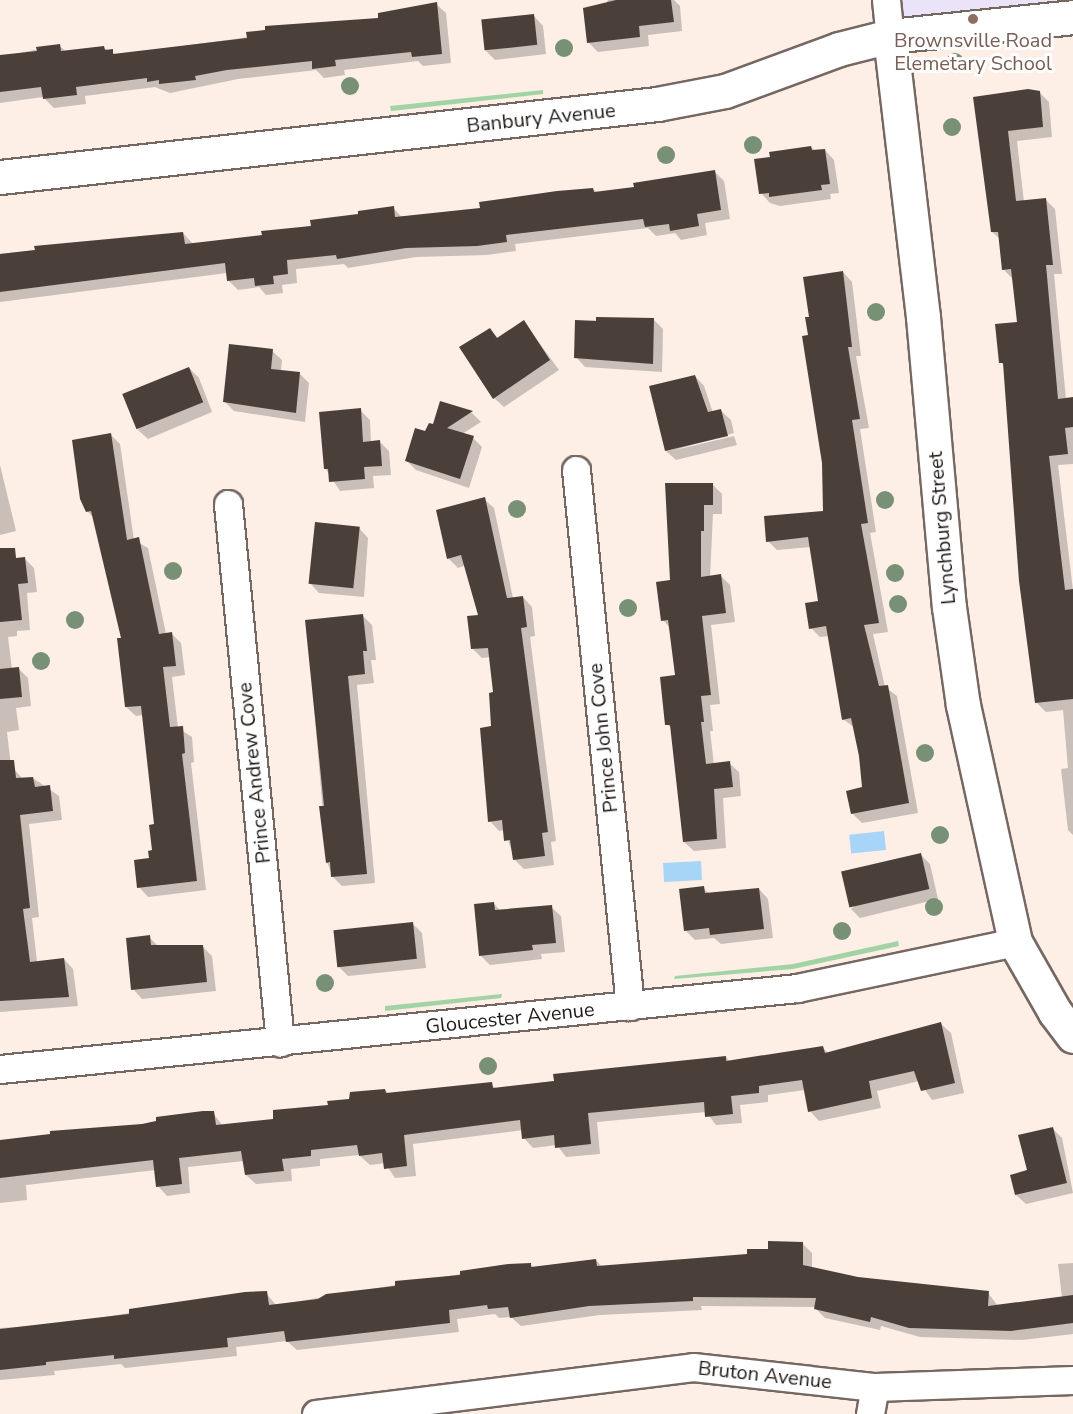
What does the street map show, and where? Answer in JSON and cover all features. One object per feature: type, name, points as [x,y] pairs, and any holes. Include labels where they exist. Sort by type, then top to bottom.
[{"type":"street","name":"Lynchburg Street","points":[[886,0],[957,672],[1016,942],[1055,1012],[1073,1036]]},
{"type":"street","name":"Banbury Avenue","points":[[0,177],[657,104],[734,88],[839,49],[890,36],[1073,17]]},
{"type":"street","name":"Prince John Cove","points":[[576,470],[630,1006]]},
{"type":"street","name":"Prince Andrew Cove","points":[[228,504],[280,1042]]},
{"type":"street","name":"Gloucester Avenue","points":[[0,1069],[806,987],[1016,942]]},
{"type":"street","name":"Bruton Avenue","points":[[316,1414],[424,1408],[693,1367],[874,1386],[1073,1380]]},
{"type":"street","points":[[870,1414],[874,1386]]},
{"type":"shaded area","name":"Brownsville Road Elemetary School","points":[[886,0],[1073,0],[1073,17],[890,36]]},
{"type":"green space","points":[[543,90],[543,94],[391,111],[390,106]]},
{"type":"green space","points":[[898,941],[899,946],[793,969],[674,979],[675,976],[793,964]]},
{"type":"green space","points":[[502,994],[501,998],[385,1011],[385,1006]]},
{"type":"water","points":[[884,831],[886,850],[851,854],[849,835]]},
{"type":"water","points":[[701,861],[702,880],[664,882],[663,863]]},
{"type":"building","points":[[616,0],[671,0],[674,22],[639,26],[640,37],[587,43],[583,8]]},
{"type":"building","points":[[437,2],[442,54],[412,57],[411,52],[335,60],[336,66],[312,69],[312,61],[227,70],[195,76],[196,80],[159,84],[159,80],[147,82],[147,78],[76,87],[77,95],[43,99],[41,87],[0,92],[0,55],[37,51],[36,47],[60,44],[61,51],[104,46],[105,50],[113,49],[113,54],[247,38],[246,32],[265,30],[265,26],[378,18],[378,13]]},
{"type":"building","points":[[534,14],[537,45],[485,50],[481,20]]},
{"type":"building","points":[[1028,89],[1040,91],[1043,127],[1008,131],[1016,201],[1046,198],[1053,265],[1046,265],[1058,399],[1073,397],[1073,427],[1065,428],[1068,454],[1049,456],[1065,590],[1073,589],[1073,699],[1035,703],[1019,581],[1003,363],[999,363],[995,324],[1017,322],[1011,269],[1002,270],[998,232],[991,232],[973,97]]},
{"type":"building","points":[[811,146],[812,150],[825,149],[830,184],[821,185],[822,190],[769,197],[769,193],[759,194],[754,159],[770,157],[769,152]]},
{"type":"building","points":[[715,170],[721,210],[697,214],[699,226],[670,231],[669,224],[645,227],[643,219],[506,235],[507,242],[477,246],[406,248],[337,259],[336,255],[287,260],[288,274],[273,276],[274,284],[255,286],[254,278],[227,281],[225,263],[0,292],[0,254],[35,250],[34,246],[183,232],[185,244],[262,235],[261,231],[311,226],[310,220],[358,214],[358,211],[394,206],[395,217],[480,208],[479,202],[557,191],[593,188],[594,192],[634,187],[633,183]]},
{"type":"building","points":[[843,271],[852,347],[848,347],[860,419],[852,420],[868,523],[861,524],[879,623],[864,625],[879,686],[888,685],[909,803],[851,814],[846,791],[862,787],[859,756],[851,718],[842,720],[826,626],[809,629],[805,603],[818,601],[808,537],[766,542],[764,516],[823,511],[822,463],[802,336],[808,335],[805,317],[809,317],[803,277]]},
{"type":"building","points":[[596,317],[654,318],[653,364],[574,358],[575,320],[596,321]]},
{"type":"building","points":[[524,320],[550,360],[493,399],[459,347],[490,328],[497,338]]},
{"type":"building","points":[[229,344],[273,349],[271,369],[300,372],[296,413],[223,402]]},
{"type":"building","points":[[189,367],[203,402],[136,429],[122,394]]},
{"type":"building","points":[[695,375],[708,412],[721,409],[728,436],[665,451],[649,386]]},
{"type":"building","points":[[440,401],[473,411],[447,428],[474,436],[460,479],[405,461],[415,428],[425,431],[429,423],[433,424]]},
{"type":"building","points":[[361,408],[363,442],[380,440],[382,466],[364,467],[365,479],[329,482],[328,469],[324,469],[319,412]]},
{"type":"building","points":[[111,433],[127,540],[139,537],[159,634],[172,632],[176,666],[163,667],[170,727],[183,726],[185,753],[182,754],[197,881],[137,888],[134,860],[149,858],[148,851],[152,850],[149,825],[154,824],[141,706],[125,707],[117,638],[121,638],[91,511],[86,512],[80,499],[72,440]]},
{"type":"building","points":[[665,483],[713,483],[713,505],[704,505],[704,531],[701,531],[701,577],[721,574],[726,613],[702,616],[711,695],[701,696],[704,722],[701,722],[706,764],[730,761],[733,787],[714,789],[717,839],[683,842],[670,725],[665,725],[660,677],[675,675],[668,620],[661,621],[656,582],[670,580]]},
{"type":"building","points":[[485,497],[507,598],[523,596],[527,627],[521,628],[548,832],[542,833],[545,856],[513,860],[510,840],[504,841],[502,820],[488,822],[480,728],[491,726],[489,693],[493,692],[488,648],[471,649],[467,616],[478,615],[461,555],[447,559],[436,510]]},
{"type":"building","points":[[315,522],[360,527],[353,588],[309,584]]},
{"type":"building","points":[[0,548],[15,548],[16,558],[25,557],[28,583],[18,584],[22,620],[0,622]]},
{"type":"building","points":[[363,614],[367,651],[363,651],[365,674],[348,676],[367,874],[331,877],[330,862],[326,863],[319,806],[324,806],[305,620]]},
{"type":"building","points":[[19,667],[22,697],[0,699],[0,669]]},
{"type":"building","points":[[0,760],[14,760],[16,778],[33,777],[35,787],[50,785],[53,811],[20,815],[30,908],[23,909],[30,962],[64,958],[69,997],[0,1001]]},
{"type":"building","points":[[921,853],[929,889],[849,907],[841,871]]},
{"type":"building","points":[[704,886],[705,893],[759,888],[764,929],[710,935],[709,928],[684,931],[679,889]]},
{"type":"building","points":[[494,902],[495,910],[552,905],[556,943],[532,945],[533,950],[479,956],[474,904]]},
{"type":"building","points":[[413,922],[417,959],[337,967],[333,930]]},
{"type":"building","points":[[150,935],[151,945],[203,945],[207,982],[131,990],[126,938]]},
{"type":"building","points":[[941,1022],[955,1083],[921,1091],[914,1071],[869,1081],[872,1098],[808,1112],[802,1080],[759,1086],[759,1093],[731,1096],[733,1114],[705,1117],[704,1102],[588,1113],[591,1144],[555,1148],[554,1135],[522,1139],[520,1120],[404,1135],[407,1166],[384,1169],[382,1153],[359,1156],[357,1145],[311,1150],[311,1156],[282,1159],[284,1171],[245,1175],[241,1151],[179,1158],[182,1184],[156,1187],[153,1160],[0,1178],[0,1140],[50,1134],[50,1131],[142,1124],[156,1121],[156,1117],[203,1111],[214,1111],[216,1125],[273,1119],[273,1110],[328,1105],[327,1101],[349,1099],[350,1092],[385,1089],[386,1093],[492,1082],[493,1088],[554,1081],[553,1074],[726,1056],[726,1061],[823,1046],[825,1053]]},
{"type":"building","points":[[1053,1127],[1067,1183],[1015,1195],[1010,1175],[1027,1170],[1018,1135]]},
{"type":"building","points":[[768,1241],[803,1242],[803,1265],[858,1277],[989,1291],[988,1306],[1073,1295],[1073,1323],[1011,1331],[909,1328],[871,1317],[870,1322],[814,1309],[816,1298],[693,1297],[693,1301],[589,1306],[510,1318],[508,1307],[488,1309],[487,1305],[449,1310],[450,1323],[286,1342],[284,1331],[227,1338],[228,1347],[114,1359],[114,1355],[46,1362],[46,1365],[0,1370],[0,1329],[129,1314],[129,1309],[245,1292],[267,1291],[269,1305],[318,1299],[326,1294],[395,1286],[395,1281],[460,1275],[460,1271],[508,1264],[531,1263],[531,1267],[596,1259],[597,1266],[747,1254],[747,1249],[768,1249]]},
{"type":"place","name":"Brownsville Road Elemetary School","points":[[973,19]]}]
